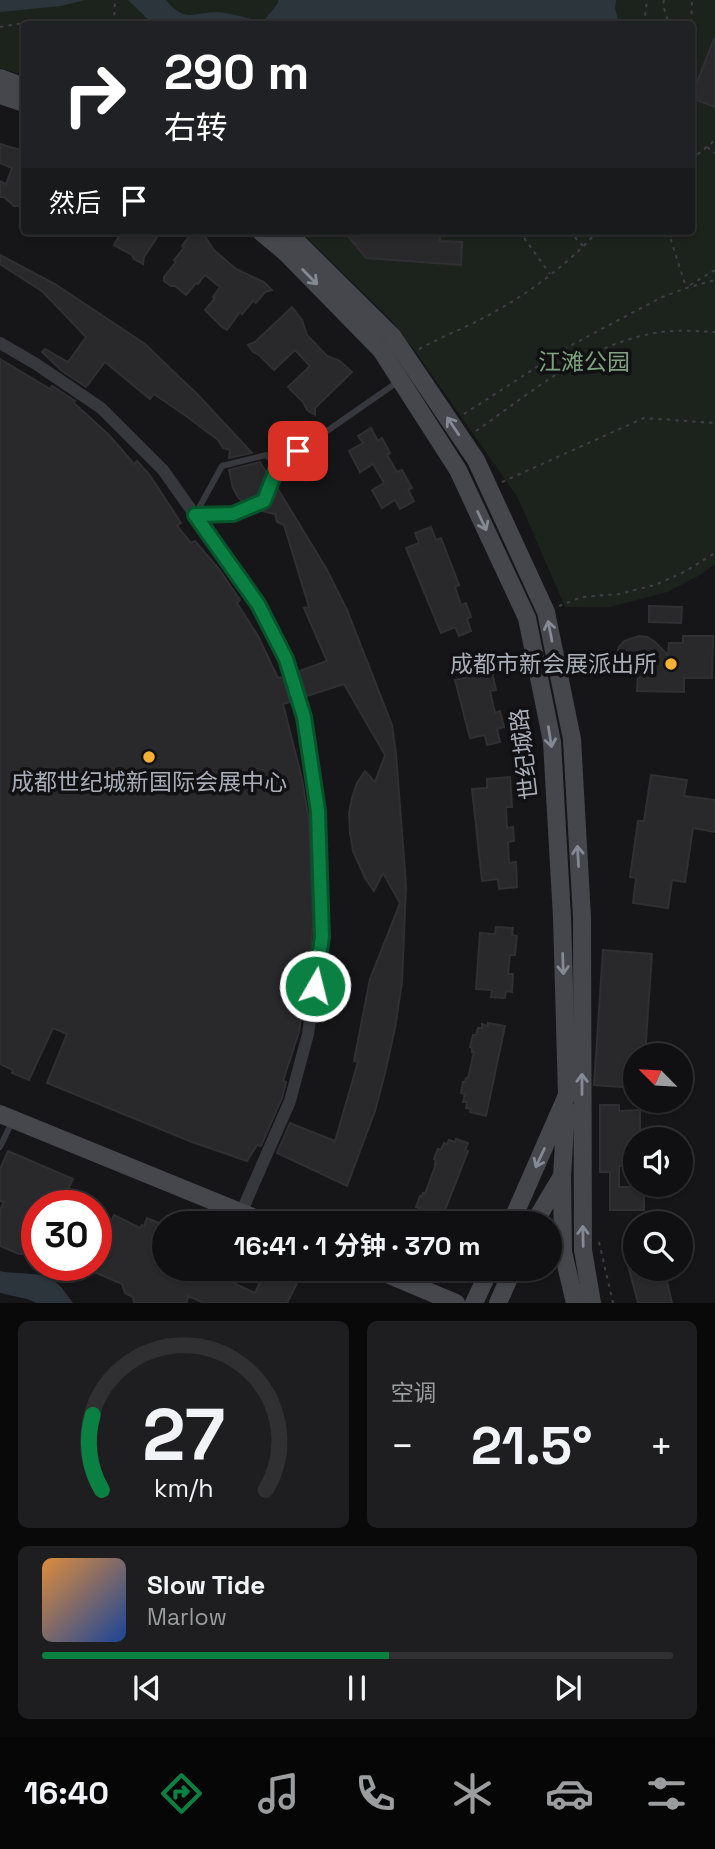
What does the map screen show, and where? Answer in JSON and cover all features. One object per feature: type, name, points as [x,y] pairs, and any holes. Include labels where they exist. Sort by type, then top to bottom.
[{"type":"main road","points":[[0,78],[21,86]]},
{"type":"main road","points":[[0,95],[21,102]]},
{"type":"main road","name":"世纪城路","points":[[265,235],[382,350],[458,470],[527,618],[552,742],[562,917],[567,1095],[516,1211]]},
{"type":"main road","name":"世纪城路","points":[[290,235],[393,337],[476,460],[546,612],[572,739],[582,917],[583,1250],[592,1303]]},
{"type":"main road","points":[[567,1095],[562,1177],[563,1252],[575,1303]]},
{"type":"main road","points":[[7,1117],[236,1211]]},
{"type":"main road","points":[[541,1211],[562,1177],[582,1152]]},
{"type":"main road","points":[[562,1271],[570,1283]]},
{"type":"main road","points":[[404,1281],[456,1303]]},
{"type":"main road","points":[[474,1303],[484,1281]]},
{"type":"main road","points":[[498,1303],[508,1281]]},
{"type":"street","points":[[0,343],[101,408],[163,470],[258,604],[286,659],[304,717],[318,811],[322,937],[307,1034],[290,1101],[242,1211]]},
{"type":"lane","points":[[195,515],[233,514],[264,501],[278,465],[401,380]]},
{"type":"lane","points":[[195,515],[222,466],[266,456],[278,465]]},
{"type":"lane","points":[[0,1147],[7,1117]]},
{"type":"path","points":[[114,21],[115,0]]},
{"type":"path","points":[[644,21],[647,0]]},
{"type":"path","points":[[664,0],[668,21]]},
{"type":"path","points":[[691,21],[692,0]]},
{"type":"path","points":[[37,21],[75,21]]},
{"type":"path","points":[[0,27],[21,24]]},
{"type":"path","points":[[695,157],[715,140]]},
{"type":"path","points":[[706,147],[715,153]]},
{"type":"path","points":[[522,235],[551,275]]},
{"type":"path","points":[[573,235],[583,246]]},
{"type":"path","points":[[415,351],[524,295],[551,275],[594,235]]},
{"type":"path","points":[[669,235],[686,288]]},
{"type":"path","points":[[686,288],[715,271]]},
{"type":"path","points":[[460,417],[568,347],[660,298],[715,281]]},
{"type":"path","points":[[472,433],[567,367],[592,354],[651,333],[715,332]]},
{"type":"path","points":[[489,488],[644,418],[715,423]]},
{"type":"path","points":[[546,612],[582,597],[619,594],[655,584],[686,571],[715,553]]},
{"type":"green space","name":"江滩公园","points":[[0,0],[715,0],[715,564],[667,592],[610,607],[565,607],[518,498],[415,351],[391,320],[304,235],[695,235],[695,21],[21,21],[21,74],[0,68]]},
{"type":"shaded area","points":[[0,0],[85,0],[61,6],[0,12]]},
{"type":"shaded area","points":[[128,0],[166,0],[185,14],[218,12],[259,21],[150,21]]},
{"type":"shaded area","points":[[278,0],[616,0],[618,21],[264,21]]},
{"type":"shaded area","points":[[0,1271],[21,1273],[21,1281],[54,1281],[73,1303],[37,1303],[0,1293]]},
{"type":"building","points":[[715,39],[715,107],[695,100],[695,88]]},
{"type":"building","points":[[0,144],[21,150],[21,206],[14,206],[4,197],[0,197],[0,181],[6,184],[12,168],[0,163]]},
{"type":"building","points":[[120,235],[158,235],[144,257],[143,264],[114,245]]},
{"type":"building","points":[[190,235],[204,235],[214,250],[236,269],[264,282],[272,290],[265,292],[256,303],[253,301],[242,314],[240,312],[227,330],[205,310],[220,287],[205,275],[186,295],[164,281],[164,277],[176,262],[174,260],[184,248],[182,246]]},
{"type":"building","points":[[347,235],[440,235],[440,241],[462,242],[461,265],[366,258]]},
{"type":"building","points":[[0,255],[55,284],[145,344],[199,396],[252,453],[229,458],[230,450],[223,448],[218,440],[154,394],[150,399],[105,362],[86,387],[62,371],[42,352],[45,349],[68,362],[86,337],[43,292],[0,264]]},
{"type":"building","points":[[292,307],[302,320],[307,335],[327,356],[340,361],[352,372],[315,408],[315,415],[307,410],[288,387],[310,366],[295,350],[274,370],[248,345],[255,342]]},
{"type":"building","name":"成都世纪城新国际会展中心","points":[[0,359],[75,401],[134,464],[137,461],[149,474],[181,523],[177,526],[191,543],[195,541],[219,569],[240,600],[237,603],[258,636],[278,678],[283,677],[290,702],[283,704],[302,779],[309,821],[313,924],[299,1032],[283,1081],[286,1082],[282,1098],[261,1146],[257,1145],[247,1161],[192,1142],[47,1083],[67,1034],[53,1028],[29,1080],[0,1064]]},
{"type":"building","points":[[371,428],[378,441],[382,438],[390,453],[387,455],[397,472],[402,470],[412,488],[408,490],[414,501],[400,509],[395,500],[382,508],[372,490],[384,483],[373,464],[360,472],[349,451],[363,443],[358,436]]},
{"type":"building","points":[[260,462],[268,475],[260,497],[245,503],[233,488],[229,470]]},
{"type":"building","points":[[276,486],[326,568],[347,610],[392,725],[396,754],[406,885],[402,982],[395,1028],[375,1111],[347,1186],[277,1153],[290,1123],[335,1141],[358,1062],[354,1061],[370,979],[400,903],[383,873],[374,891],[365,878],[353,851],[349,813],[357,783],[365,771],[375,782],[385,755],[344,684],[307,696],[299,671],[327,661],[304,608],[309,607],[284,525],[277,522],[275,514],[257,510],[268,505]]},
{"type":"building","points":[[431,527],[436,540],[441,538],[459,585],[455,587],[461,605],[466,603],[471,617],[467,619],[471,631],[459,636],[455,627],[441,633],[406,548],[419,543],[415,533]]},
{"type":"building","points":[[649,606],[682,607],[681,623],[649,622]]},
{"type":"building","name":"成都市新会展派出所","points":[[639,636],[654,641],[668,655],[669,643],[683,643],[683,636],[713,636],[712,678],[684,678],[684,692],[637,691],[638,671],[628,662],[614,662],[624,641]]},
{"type":"building","points":[[484,662],[486,673],[492,672],[496,690],[490,691],[495,713],[500,711],[504,727],[497,729],[500,742],[487,745],[485,735],[470,738],[455,680],[470,677],[467,666]]},
{"type":"building","points":[[651,775],[687,780],[684,796],[715,800],[715,832],[693,828],[685,882],[672,880],[668,908],[633,903],[636,878],[630,877],[638,821],[644,821]]},
{"type":"building","points":[[510,777],[512,807],[506,807],[507,828],[513,827],[514,841],[508,842],[509,863],[516,862],[517,887],[499,889],[498,879],[482,881],[472,789],[487,788],[487,779]]},
{"type":"building","points":[[496,927],[513,928],[512,935],[517,936],[515,955],[510,955],[508,974],[513,974],[512,992],[506,991],[505,998],[491,997],[492,990],[476,989],[480,933],[495,934]]},
{"type":"building","points":[[603,950],[652,954],[646,1043],[623,1043],[623,1087],[594,1085]]},
{"type":"building","points":[[488,1023],[505,1026],[486,1116],[470,1112],[471,1109],[466,1108],[467,1102],[463,1102],[465,1094],[461,1093],[463,1082],[468,1078],[474,1052],[470,1047],[473,1035],[476,1035],[478,1028],[482,1028],[482,1024],[488,1026]]},
{"type":"building","points":[[600,1105],[619,1105],[619,1111],[623,1113],[640,1113],[640,1127],[623,1127],[623,1166],[619,1166],[619,1187],[623,1187],[623,1197],[644,1197],[644,1210],[610,1210],[610,1172],[600,1172]]},
{"type":"building","points":[[456,1139],[468,1143],[465,1150],[468,1151],[445,1211],[418,1211],[419,1208],[416,1207],[420,1196],[425,1194],[436,1164],[434,1159],[438,1149],[441,1150],[449,1140],[455,1142]]},
{"type":"building","points":[[8,1151],[73,1179],[68,1190],[21,1190],[21,1254],[0,1246],[0,1210],[4,1202],[0,1201],[0,1169]]},
{"type":"building","points":[[114,1215],[140,1228],[144,1226],[147,1218],[152,1220],[152,1281],[234,1281],[233,1283],[255,1293],[260,1281],[297,1283],[287,1303],[204,1303],[188,1296],[187,1303],[134,1303],[133,1297],[125,1293],[122,1284],[112,1280]]},
{"type":"building","points":[[632,1281],[667,1281],[672,1303],[638,1303]]},
{"type":"place","name":"成都市新会展派出所","points":[[671,664]]},
{"type":"place","name":"成都世纪城新国际会展中心","points":[[149,757]]},
{"type":"route","points":[[298,451],[278,465],[264,501],[233,514],[195,515],[258,604],[286,659],[304,717],[318,811],[322,937],[315,986]]}]
